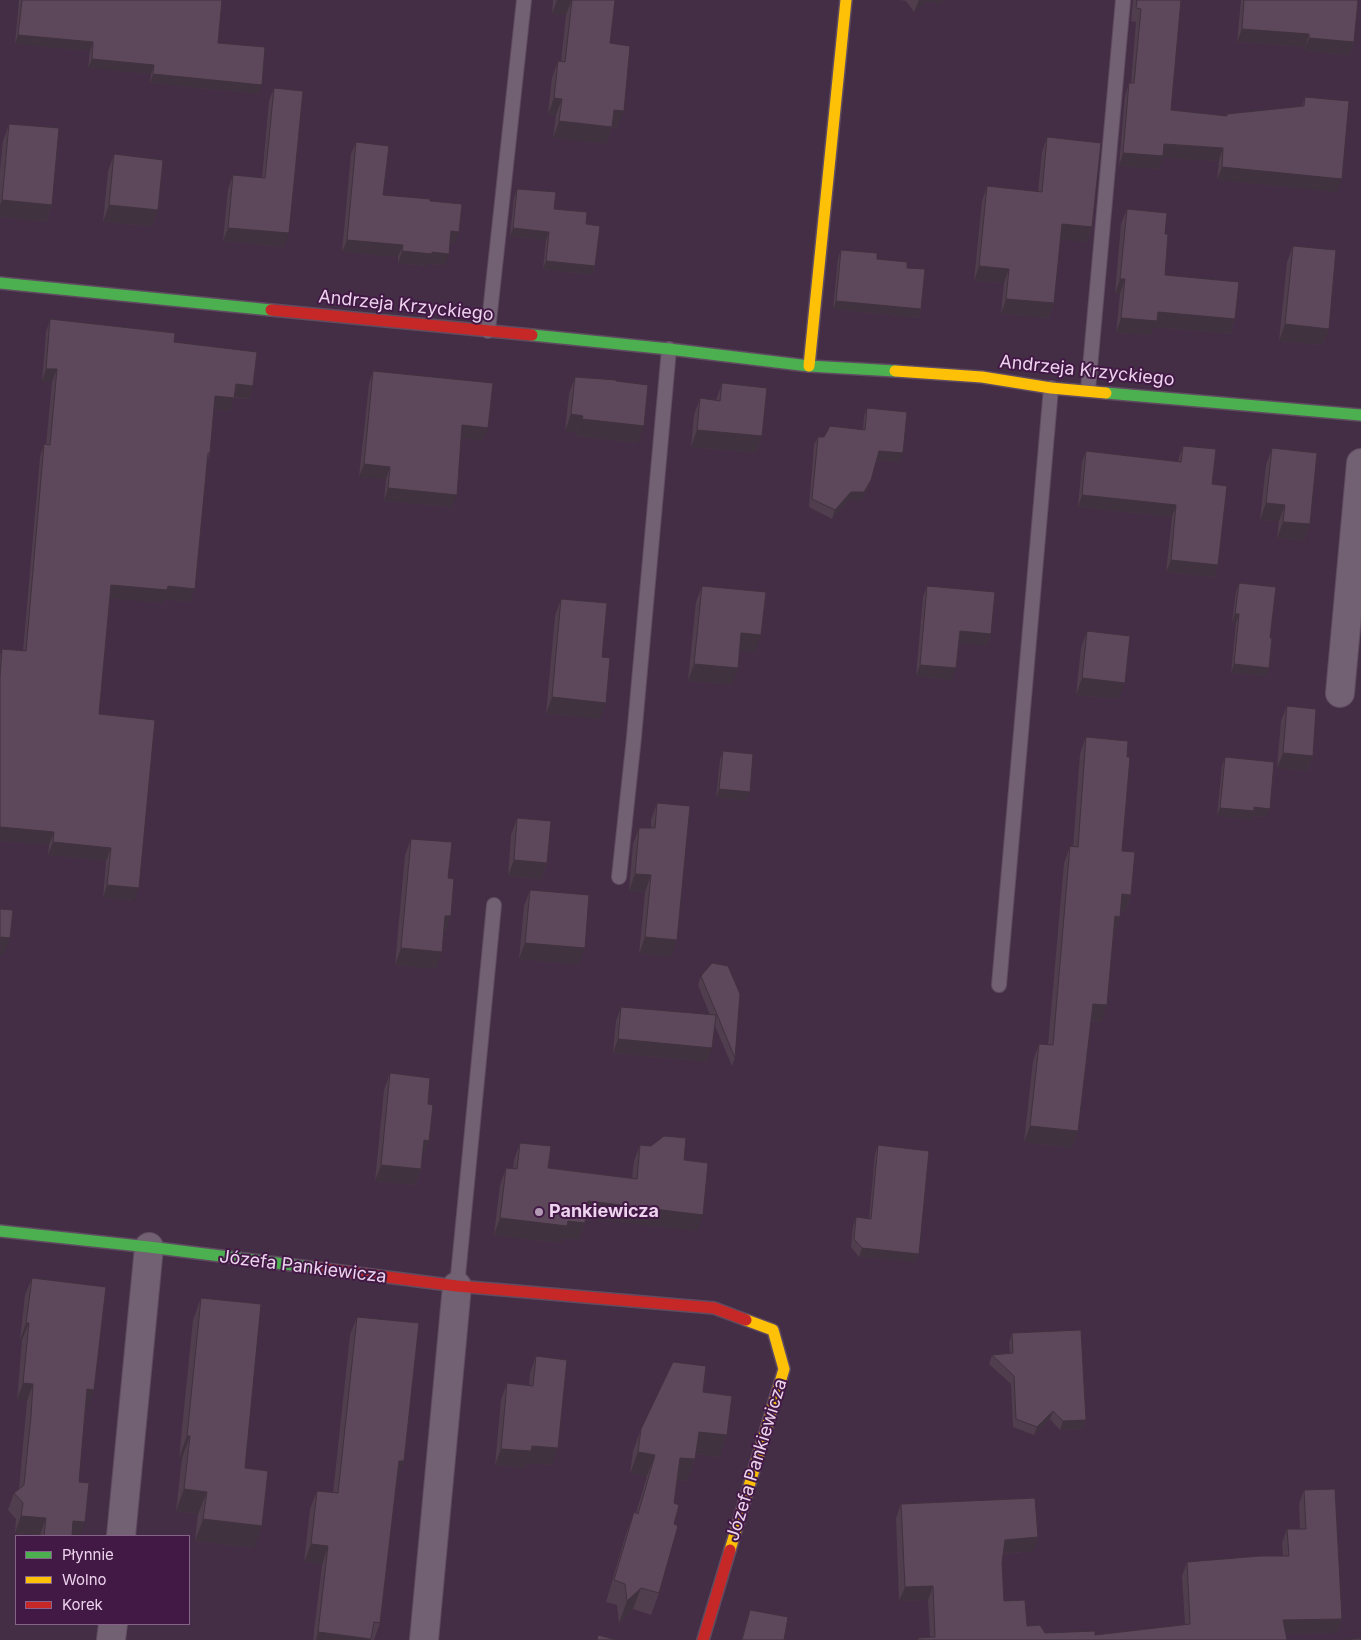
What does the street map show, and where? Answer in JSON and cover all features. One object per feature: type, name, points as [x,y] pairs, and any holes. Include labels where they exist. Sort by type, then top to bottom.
[{"type":"street","points":[[809,366],[846,0]]},
{"type":"street","name":"Andrzeja Krzyckiego","points":[[0,283],[669,349],[809,366],[982,378],[1051,388],[1361,415]]},
{"type":"street","points":[[1340,693],[1361,464]]},
{"type":"street","name":"Józefa Pankiewicza","points":[[0,1231],[149,1247],[456,1286],[714,1308],[773,1330],[784,1369],[702,1640]]},
{"type":"street","points":[[121,1535],[149,1247]]},
{"type":"street","points":[[424,1640],[456,1286]]},
{"type":"street","points":[[111,1640],[113,1625]]},
{"type":"lane","points":[[488,331],[524,0]]},
{"type":"lane","points":[[1088,390],[1123,0]]},
{"type":"lane","points":[[619,877],[634,737],[669,349]]},
{"type":"lane","points":[[999,985],[1051,388]]},
{"type":"lane","points":[[456,1286],[494,905]]},
{"type":"building","points":[[22,0],[222,0],[218,43],[265,47],[262,85],[153,74],[154,65],[92,59],[93,42],[18,35]]},
{"type":"building","points":[[572,0],[615,0],[610,43],[630,46],[624,111],[614,110],[612,127],[559,121],[562,99],[554,98],[558,61],[565,62]]},
{"type":"building","points":[[1137,0],[1181,0],[1171,110],[1227,116],[1227,114],[1304,106],[1305,97],[1349,101],[1342,179],[1222,167],[1223,148],[1164,144],[1163,156],[1123,153],[1129,83],[1134,83],[1141,9],[1136,8]]},
{"type":"building","points":[[1244,0],[1358,0],[1354,42],[1309,38],[1309,34],[1242,29]]},
{"type":"building","points":[[274,88],[303,91],[289,233],[228,228],[233,175],[265,178]]},
{"type":"building","points":[[9,124],[59,128],[52,205],[2,200]]},
{"type":"building","points":[[1047,137],[1101,143],[1092,227],[1062,224],[1054,303],[1006,299],[1009,269],[979,266],[987,186],[1042,192]]},
{"type":"building","points":[[356,142],[389,146],[383,195],[462,204],[459,232],[451,231],[449,254],[402,251],[403,245],[347,240]]},
{"type":"building","points":[[114,154],[163,160],[158,210],[109,205]]},
{"type":"building","points":[[517,189],[556,192],[554,209],[587,212],[586,224],[600,226],[595,266],[546,261],[549,232],[513,228]]},
{"type":"building","points":[[1127,209],[1167,213],[1165,234],[1168,234],[1165,275],[1239,282],[1235,319],[1158,312],[1157,321],[1121,318],[1125,279],[1120,279]]},
{"type":"building","points":[[1293,246],[1336,250],[1329,329],[1285,324]]},
{"type":"building","points":[[841,250],[877,253],[877,259],[907,262],[907,268],[925,269],[921,309],[836,301]]},
{"type":"building","points":[[50,319],[175,333],[174,342],[257,352],[253,386],[236,384],[234,398],[215,396],[195,589],[168,586],[167,590],[111,585],[99,714],[155,720],[139,888],[107,885],[111,848],[53,842],[54,832],[0,827],[0,677],[2,649],[26,651],[44,444],[50,445],[57,369],[46,369]]},
{"type":"building","points":[[373,371],[493,383],[488,428],[462,425],[457,495],[388,488],[390,467],[364,464]]},
{"type":"building","points":[[575,377],[648,385],[644,426],[582,419],[583,416],[571,414]]},
{"type":"building","points":[[722,383],[767,388],[762,436],[697,430],[700,398],[720,401]]},
{"type":"building","points":[[867,408],[907,412],[903,453],[879,451],[871,480],[864,492],[851,492],[835,510],[812,499],[818,437],[824,437],[830,426],[865,430]]},
{"type":"building","points":[[1183,446],[1216,449],[1212,484],[1227,486],[1218,565],[1171,560],[1176,505],[1082,495],[1086,451],[1181,462]]},
{"type":"building","points":[[1272,448],[1317,453],[1310,524],[1283,522],[1285,505],[1266,503]]},
{"type":"building","points":[[1239,583],[1276,587],[1270,638],[1272,638],[1269,668],[1234,664],[1239,614],[1235,614]]},
{"type":"building","points":[[702,586],[766,592],[761,635],[741,633],[738,668],[694,664]]},
{"type":"building","points":[[927,586],[995,592],[991,634],[960,631],[956,668],[920,665]]},
{"type":"building","points":[[561,599],[607,603],[602,657],[610,658],[606,703],[552,697]]},
{"type":"building","points":[[1087,631],[1130,636],[1125,683],[1082,678]]},
{"type":"building","points":[[1287,706],[1316,709],[1313,756],[1283,753]]},
{"type":"building","points":[[1086,737],[1128,741],[1127,757],[1130,757],[1122,851],[1135,852],[1131,895],[1122,894],[1120,917],[1115,916],[1107,1005],[1093,1004],[1078,1131],[1030,1126],[1039,1044],[1053,1045],[1070,846],[1078,847]]},
{"type":"building","points":[[723,751],[753,754],[750,792],[719,789]]},
{"type":"building","points":[[1225,757],[1274,762],[1270,809],[1254,807],[1254,811],[1220,808]]},
{"type":"building","points":[[657,803],[690,806],[677,940],[645,937],[651,875],[635,874],[639,828],[655,828]]},
{"type":"building","points":[[517,818],[551,821],[547,863],[514,860]]},
{"type":"building","points":[[411,839],[452,842],[448,878],[454,879],[451,916],[445,916],[442,952],[401,948]]},
{"type":"building","points":[[530,890],[589,895],[585,948],[525,943]]},
{"type":"building","points":[[0,909],[13,910],[10,938],[0,937]]},
{"type":"building","points":[[712,963],[728,966],[740,994],[735,1058],[701,976]]},
{"type":"building","points":[[621,1007],[716,1015],[712,1048],[618,1039]]},
{"type":"building","points":[[390,1073],[430,1078],[428,1104],[433,1105],[429,1141],[424,1140],[421,1169],[381,1165]]},
{"type":"building","points":[[664,1136],[686,1138],[684,1160],[708,1163],[703,1215],[588,1201],[585,1223],[568,1221],[567,1226],[500,1218],[506,1168],[517,1169],[520,1143],[551,1146],[548,1168],[637,1179],[640,1145],[651,1146]]},
{"type":"building","points":[[878,1145],[929,1151],[919,1254],[862,1248],[854,1239],[856,1217],[871,1219]]},
{"type":"building","points":[[32,1278],[106,1287],[94,1390],[87,1389],[79,1482],[89,1483],[85,1522],[73,1521],[72,1535],[44,1535],[46,1518],[21,1516],[23,1503],[14,1493],[24,1485],[31,1416],[33,1384],[23,1383],[29,1323],[26,1323]]},
{"type":"building","points":[[201,1298],[261,1304],[245,1468],[268,1471],[262,1526],[203,1519],[207,1492],[184,1489],[190,1436],[187,1436]]},
{"type":"building","points":[[357,1317],[419,1323],[404,1461],[399,1461],[380,1623],[374,1622],[371,1639],[318,1632],[328,1546],[311,1544],[317,1491],[338,1493]]},
{"type":"building","points":[[1081,1330],[1086,1420],[1063,1421],[1053,1411],[1037,1427],[1016,1419],[1014,1376],[992,1355],[1013,1353],[1012,1333]]},
{"type":"building","points":[[536,1356],[567,1360],[558,1448],[532,1446],[531,1451],[501,1449],[507,1383],[533,1386]]},
{"type":"building","points":[[673,1362],[706,1366],[703,1392],[732,1396],[727,1435],[699,1432],[695,1459],[680,1458],[674,1503],[679,1505],[674,1524],[678,1526],[659,1593],[641,1588],[627,1601],[625,1584],[614,1580],[634,1512],[638,1514],[655,1455],[638,1452],[641,1429]]},
{"type":"building","points":[[1335,1489],[1342,1619],[1283,1620],[1287,1640],[918,1640],[918,1638],[935,1637],[933,1586],[905,1587],[901,1504],[1035,1498],[1038,1537],[1005,1540],[1002,1563],[1004,1601],[1025,1600],[1027,1626],[1040,1625],[1045,1633],[1095,1631],[1095,1635],[1190,1624],[1187,1562],[1260,1556],[1289,1556],[1287,1529],[1306,1529],[1304,1490]]},
{"type":"building","points":[[750,1610],[788,1617],[784,1640],[742,1640]]},
{"type":"building","points":[[598,1635],[617,1640],[597,1640]]},
{"type":"building","points":[[1361,1638],[1361,1640],[1344,1640]]},
{"type":"traffic: fast","points":[[0,283],[271,310]]},
{"type":"traffic: fast","points":[[532,335],[809,366],[895,371]]},
{"type":"traffic: fast","points":[[1106,393],[1361,415]]},
{"type":"traffic: fast","points":[[0,1231],[317,1268]]},
{"type":"traffic: slow","points":[[809,366],[846,0]]},
{"type":"traffic: slow","points":[[895,371],[982,377],[1051,388],[1106,393]]},
{"type":"traffic: slow","points":[[730,1550],[784,1369],[773,1330],[746,1320]]},
{"type":"traffic: jam","points":[[271,310],[532,335]]},
{"type":"traffic: jam","points":[[317,1268],[457,1286],[714,1308],[746,1320]]},
{"type":"traffic: jam","points":[[703,1640],[730,1550]]},
{"type":"place","name":"Pankiewicza","points":[[539,1212]]}]
